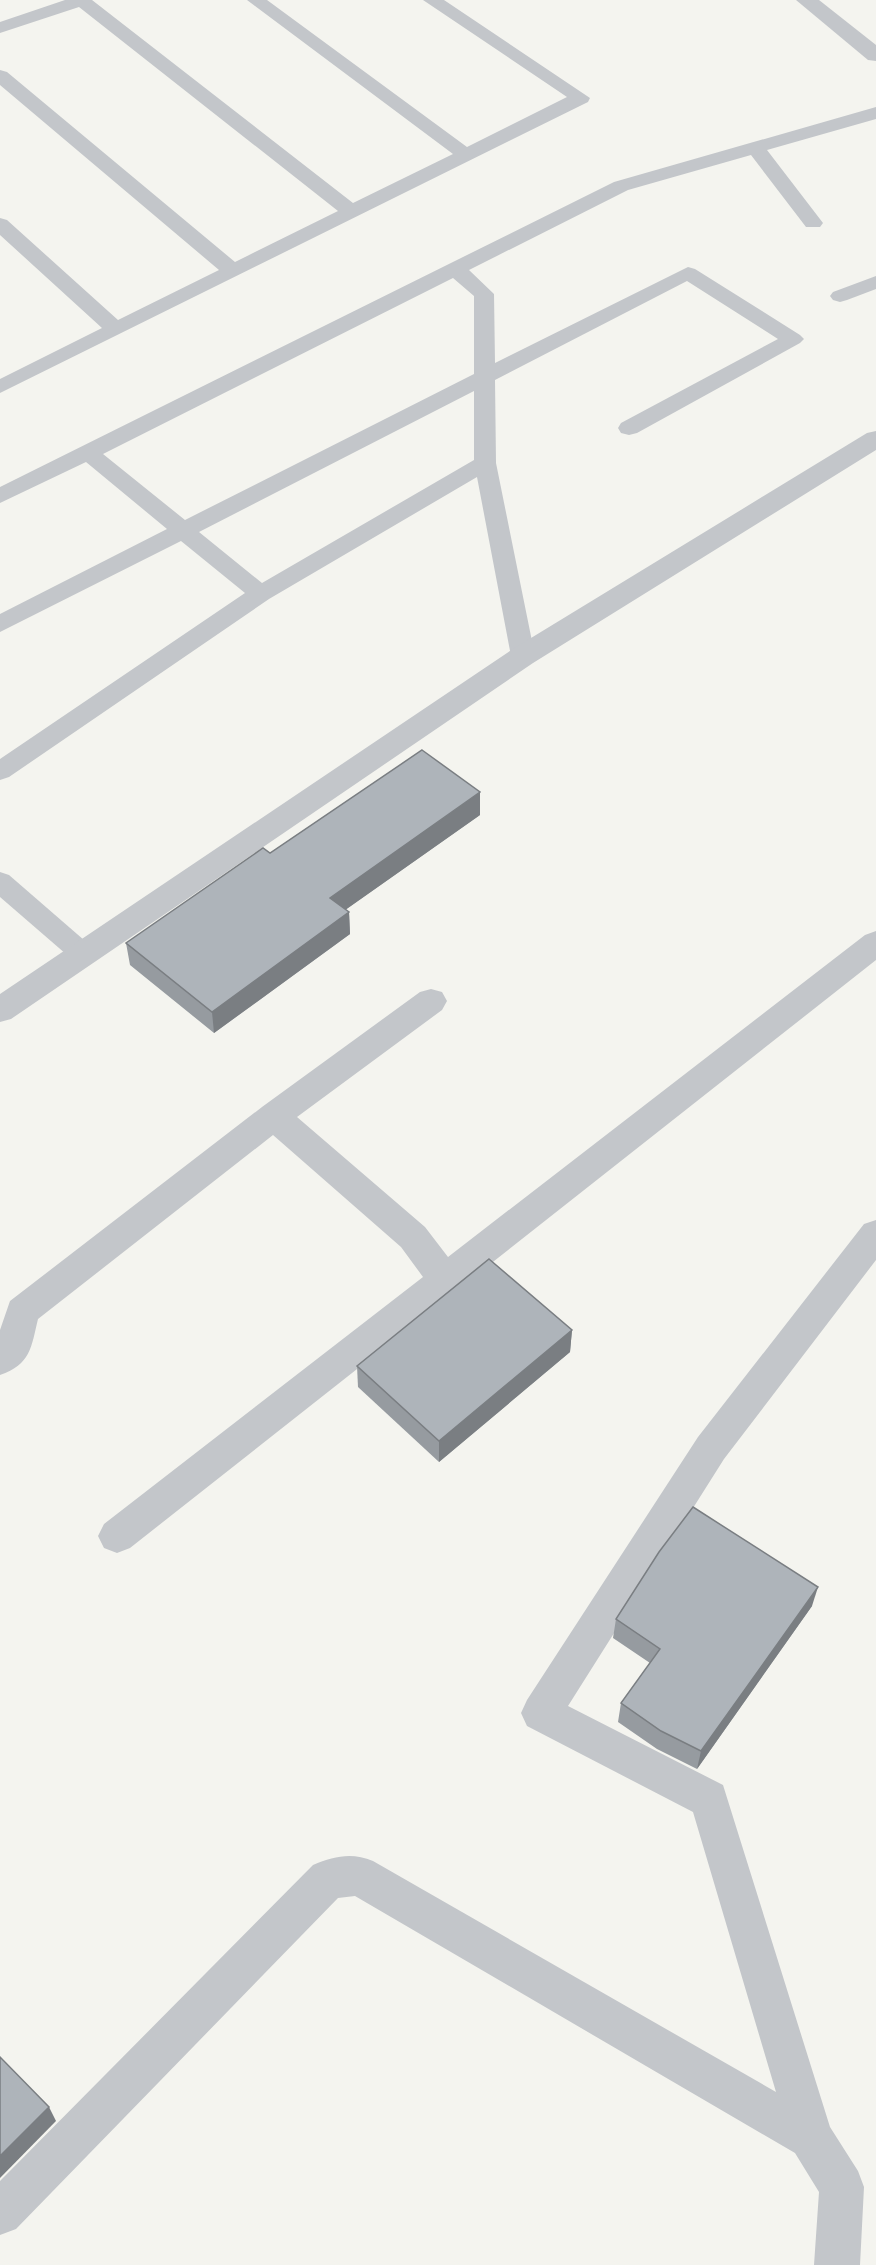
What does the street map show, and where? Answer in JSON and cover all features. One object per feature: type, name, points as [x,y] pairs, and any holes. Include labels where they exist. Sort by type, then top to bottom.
[{"type":"street","points":[[806,0],[876,55]]},
{"type":"street","points":[[0,1010],[523,656],[876,440]]},
{"type":"street","points":[[117,1536],[876,943]]},
{"type":"street","points":[[0,1360],[13,1350],[22,1311],[274,1116],[431,1001]]},
{"type":"street","points":[[274,1116],[413,1237],[446,1280]]},
{"type":"street","points":[[837,2265],[842,2187],[811,2137],[709,1799],[541,1713],[711,1448],[876,1234]]},
{"type":"street","points":[[0,2212],[328,1879],[358,1875],[811,2137]]},
{"type":"lane","points":[[2,26],[81,0],[352,212]]},
{"type":"lane","points":[[256,0],[466,155]]},
{"type":"lane","points":[[0,387],[581,98],[432,0]]},
{"type":"lane","points":[[0,76],[232,271]]},
{"type":"lane","points":[[0,496],[621,186],[876,113]]},
{"type":"lane","points":[[755,147],[813,223]]},
{"type":"lane","points":[[0,224],[116,329]]},
{"type":"lane","points":[[455,269],[484,294],[485,463],[523,656]]},
{"type":"lane","points":[[0,624],[688,273],[793,339],[629,428]]},
{"type":"lane","points":[[840,296],[876,282]]},
{"type":"lane","points":[[87,452],[261,594]]},
{"type":"lane","points":[[0,771],[261,594],[485,463]]},
{"type":"lane","points":[[0,882],[83,954]]},
{"type":"building","points":[[422,750],[480,792],[330,898],[349,912],[212,1012],[126,943],[263,848],[270,853]]},
{"type":"building","points":[[489,1259],[572,1330],[439,1441],[357,1366]]},
{"type":"building","points":[[693,1507],[818,1587],[701,1751],[661,1731],[621,1703],[660,1649],[616,1619],[659,1552]]},
{"type":"building","points":[[0,2057],[49,2107],[0,2156]]}]
